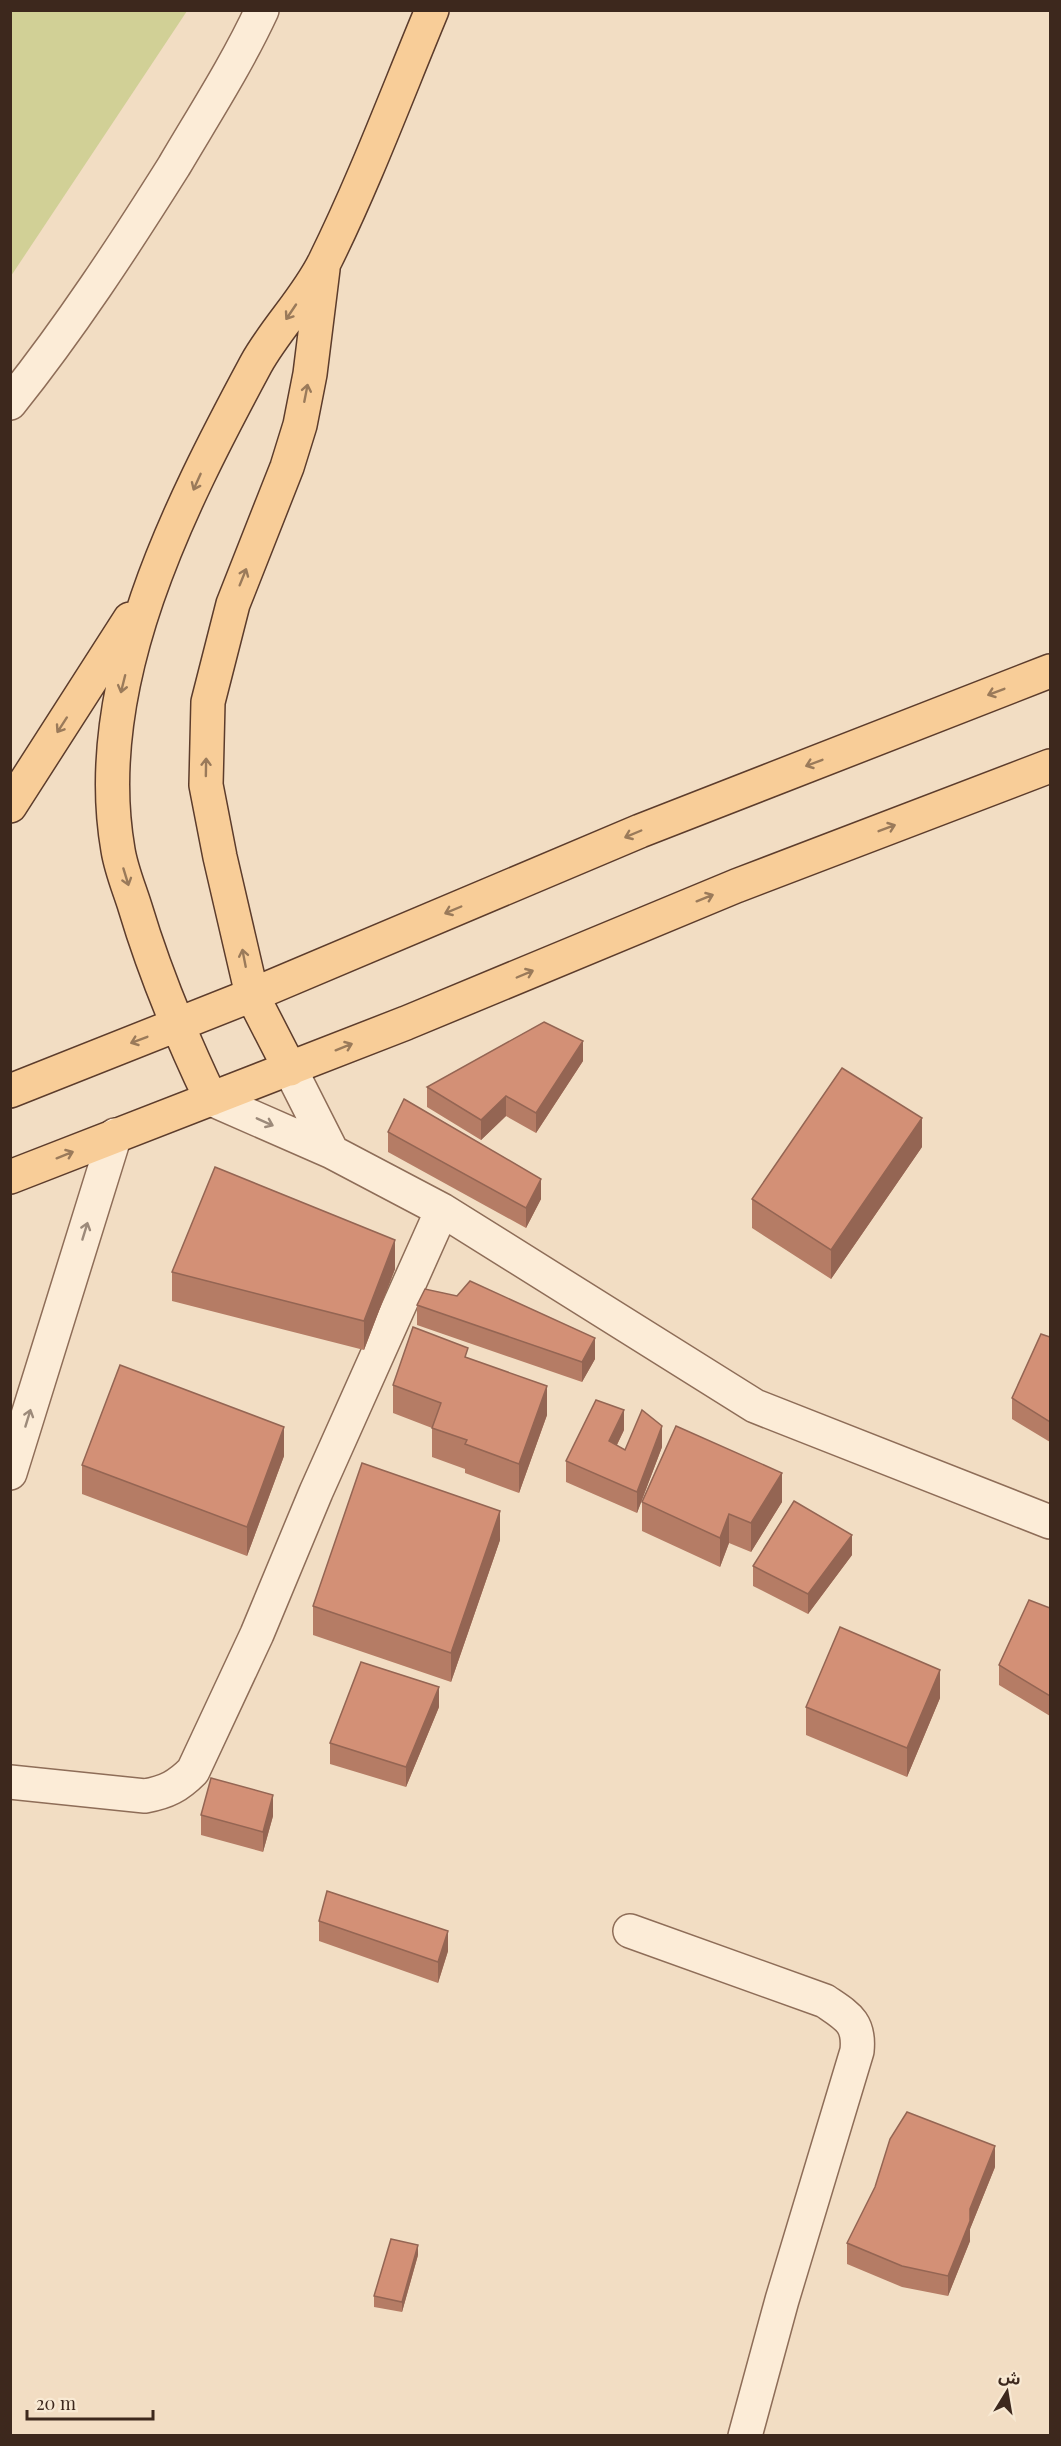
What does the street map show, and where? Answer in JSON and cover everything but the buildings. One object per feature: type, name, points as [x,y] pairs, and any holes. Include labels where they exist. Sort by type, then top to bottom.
[{"type":"main road","points":[[211,1099],[176,1026],[153,966],[118,850],[112,756],[121,688],[150,587],[217,438],[258,360],[324,263],[432,10]]},
{"type":"main road","points":[[290,1069],[252,995],[206,786],[208,702],[233,604],[287,467],[300,425],[310,374],[324,263]]},
{"type":"main road","points":[[10,806],[150,587]]},
{"type":"main road","points":[[10,1090],[252,995],[640,831],[1050,671]]},
{"type":"main road","points":[[10,1177],[495,987],[736,886],[1050,766]]},
{"type":"street","points":[[10,403],[86,301],[147,209],[204,116],[262,10]]},
{"type":"street","points":[[290,1069],[332,1152]]},
{"type":"street","points":[[211,1099],[332,1152],[442,1210],[755,1406],[1050,1522]]},
{"type":"street","points":[[10,1473],[115,1135]]},
{"type":"street","points":[[10,1782],[145,1796],[162,1793],[176,1787],[193,1771],[257,1635],[316,1492],[442,1210]]},
{"type":"street","points":[[630,1931],[825,2001],[851,2019],[859,2036],[857,2051],[785,2289],[745,2436]]},
{"type":"shaded area","points":[[10,11],[187,11],[11,276]]}]
